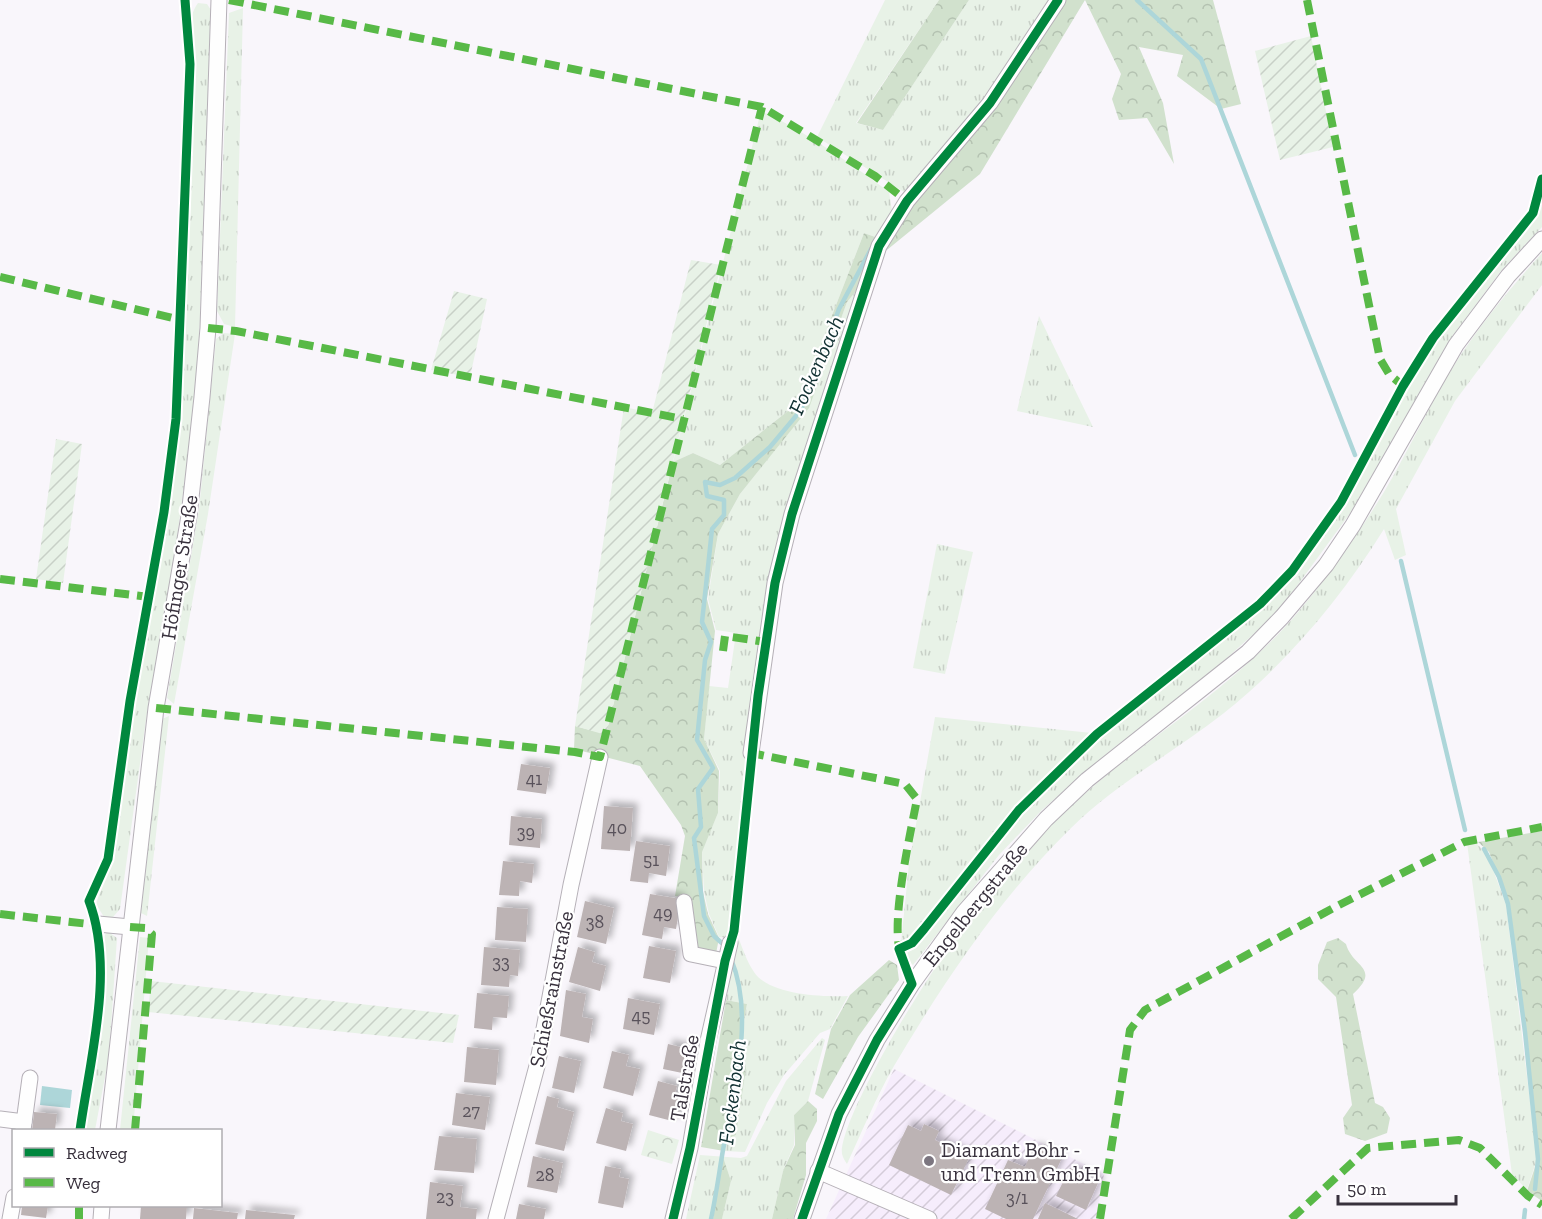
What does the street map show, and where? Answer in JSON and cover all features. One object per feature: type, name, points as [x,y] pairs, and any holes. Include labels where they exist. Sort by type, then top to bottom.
[{"type":"street","name":"Höfinger Straße","points":[[108,1129],[156,708],[189,516],[202,397],[208,328],[219,0]]},
{"type":"street","points":[[751,753],[776,583],[792,514],[879,246],[907,201],[990,103],[1058,0]]},
{"type":"street","name":"Engelbergstraße","points":[[802,1219],[839,1114],[877,1040],[912,984],[964,912],[1046,819],[1087,780],[1128,750],[1248,652],[1326,565],[1370,496],[1456,345],[1508,276],[1542,239]]},
{"type":"street","name":"Schießrainstraße","points":[[496,1219],[537,1066],[571,885],[600,758]]},
{"type":"street","points":[[684,902],[691,954],[725,960]]},
{"type":"street","points":[[98,924],[130,927]]},
{"type":"street","name":"Talstraße","points":[[673,1219],[690,1148],[730,943]]},
{"type":"street","points":[[0,1119],[23,1126],[30,1078]]},
{"type":"street","points":[[818,1171],[929,1219]]},
{"type":"shaded area","points":[[894,1069],[1104,1174],[1096,1219],[826,1219]]},
{"type":"green space","points":[[885,0],[939,0],[856,123],[883,130],[969,0],[1051,0],[986,100],[914,190],[904,192],[817,137]]},
{"type":"green space","points":[[939,0],[969,0],[883,130],[857,123]]},
{"type":"green space","points":[[1052,0],[1085,0],[980,174],[882,254],[902,215],[994,105]]},
{"type":"green space","points":[[1085,0],[1213,0],[1241,104],[1221,109],[1177,76],[1183,55],[1139,47],[1163,103],[1174,164],[1147,118],[1119,120],[1112,99],[1121,74]]},
{"type":"green space","points":[[198,3],[207,4],[211,10],[195,404],[176,546],[147,713],[120,909],[113,917],[104,917],[96,904],[115,848],[127,748],[173,474],[186,321],[194,63],[190,24]]},
{"type":"green space","points":[[243,8],[235,327],[224,324],[217,311],[229,13]]},
{"type":"green space","points":[[1311,36],[1333,147],[1280,160],[1255,51]]},
{"type":"green space","points":[[761,111],[827,148],[889,192],[892,211],[878,238],[864,233],[798,403],[720,465],[693,453],[673,462]]},
{"type":"green space","points":[[1542,191],[1542,227],[1501,271],[1451,338],[1351,512],[1278,612],[1208,675],[1110,751],[1042,810],[999,855],[913,965],[908,961],[907,953],[1032,802],[1100,734],[1230,636],[1293,575],[1345,502],[1369,462],[1406,389],[1438,339],[1486,275],[1537,214]]},
{"type":"green space","points":[[864,233],[878,238],[862,284],[847,302],[809,408],[740,494],[718,534],[707,599],[715,631],[704,739],[719,771],[718,813],[702,852],[703,892],[708,914],[719,938],[715,959],[692,953],[685,898],[675,896],[685,836],[681,825],[640,766],[574,749],[575,726],[606,734],[673,462],[693,453],[720,465],[798,403]]},
{"type":"green space","points":[[1542,253],[1542,285],[1455,401],[1396,509],[1406,555],[1395,560],[1384,529],[1332,604],[1270,673],[1205,728],[1105,798],[1044,856],[974,942],[932,1004],[887,1078],[847,1164],[842,1154],[843,1141],[869,1080],[931,974],[974,913],[1022,855],[1075,802],[1230,679],[1299,611],[1333,568],[1374,508],[1458,359],[1498,304]]},
{"type":"green space","points":[[691,260],[721,265],[606,735],[575,726],[624,407],[652,413]]},
{"type":"green space","points":[[862,284],[788,512],[753,707],[730,930],[728,938],[719,937],[709,914],[704,892],[702,851],[718,813],[720,771],[704,739],[709,686],[728,688],[736,633],[716,630],[708,599],[718,534],[740,494],[808,408],[847,302]]},
{"type":"green space","points":[[454,291],[487,299],[470,377],[431,370]]},
{"type":"green space","points":[[1039,316],[1093,427],[1017,411]]},
{"type":"green space","points":[[224,333],[235,334],[208,514],[174,704],[167,698],[199,509],[216,339]]},
{"type":"green space","points":[[56,439],[82,444],[63,583],[36,579]]},
{"type":"green space","points":[[937,544],[973,552],[945,674],[913,668]]},
{"type":"green space","points":[[169,716],[147,916],[141,913],[162,719]]},
{"type":"green space","points":[[935,717],[1092,733],[1016,809],[912,938],[901,943],[909,864]]},
{"type":"green space","points":[[1542,831],[1542,1201],[1527,1191],[1538,1158],[1528,1045],[1509,903],[1489,852],[1478,842]]},
{"type":"green space","points":[[1475,842],[1487,854],[1506,904],[1537,1159],[1527,1190],[1512,1174],[1467,843]]},
{"type":"green space","points":[[107,931],[117,938],[109,1056],[95,1129],[83,1129],[103,985],[102,941]]},
{"type":"green space","points":[[140,937],[149,938],[133,1129],[120,1129]]},
{"type":"green space","points":[[738,937],[754,972],[761,980],[772,986],[811,995],[848,996],[830,1029],[820,1033],[784,1075],[767,1103],[745,1152],[724,1151],[726,1140],[736,1135],[746,1069],[742,1031],[747,1004],[726,1000]]},
{"type":"green space","points":[[1338,938],[1346,944],[1349,952],[1365,973],[1361,985],[1353,994],[1375,1103],[1383,1107],[1390,1118],[1387,1133],[1365,1141],[1345,1134],[1343,1118],[1352,1105],[1336,997],[1318,979],[1318,965],[1327,942]]},
{"type":"green space","points":[[889,960],[897,965],[899,980],[858,1037],[823,1099],[815,1094],[831,1029],[850,995]]},
{"type":"green space","points":[[151,981],[459,1015],[453,1043],[148,1012]]},
{"type":"green space","points":[[726,1000],[747,1004],[742,1031],[746,1069],[736,1135],[726,1140],[724,1151],[701,1147]]},
{"type":"green space","points":[[822,1038],[825,1040],[808,1101],[794,1115],[794,1145],[783,1171],[772,1219],[722,1219],[731,1181],[723,1158],[712,1219],[686,1219],[700,1155],[741,1158],[747,1156],[786,1081]]},
{"type":"green space","points":[[808,1101],[817,1109],[817,1121],[806,1143],[806,1175],[793,1219],[772,1219],[783,1171],[795,1145],[794,1115]]},
{"type":"green space","points":[[648,1130],[679,1140],[672,1164],[641,1155]]},
{"type":"green space","points":[[723,1157],[731,1181],[722,1219],[713,1219]]},
{"type":"water","points":[[42,1086],[72,1090],[70,1108],[40,1105]]},
{"type":"building","points":[[521,764],[550,768],[546,794],[517,790]]},
{"type":"building","points":[[604,806],[633,808],[630,851],[601,849]]},
{"type":"building","points":[[511,816],[542,819],[540,848],[509,845]]},
{"type":"building","points":[[636,841],[670,846],[666,876],[649,873],[648,883],[630,881]]},
{"type":"building","points":[[503,861],[534,864],[532,883],[520,881],[519,896],[499,895]]},
{"type":"building","points":[[650,894],[681,899],[676,929],[664,927],[662,939],[642,935]]},
{"type":"building","points":[[585,901],[614,908],[606,944],[577,937]]},
{"type":"building","points":[[497,907],[528,909],[526,942],[495,940]]},
{"type":"building","points":[[649,946],[676,951],[670,983],[643,978]]},
{"type":"building","points":[[484,947],[520,950],[518,976],[510,975],[509,987],[481,985]]},
{"type":"building","points":[[578,947],[595,952],[592,962],[606,966],[600,991],[569,982]]},
{"type":"building","points":[[566,990],[586,994],[582,1017],[593,1019],[589,1043],[560,1036]]},
{"type":"building","points":[[477,993],[509,996],[507,1018],[493,1017],[492,1030],[474,1028]]},
{"type":"building","points":[[628,998],[660,1004],[654,1035],[623,1029]]},
{"type":"building","points":[[668,1044],[698,1051],[694,1066],[689,1065],[687,1074],[663,1069]]},
{"type":"building","points":[[467,1047],[499,1050],[496,1085],[464,1082]]},
{"type":"building","points":[[612,1051],[629,1055],[626,1066],[640,1069],[633,1096],[603,1088]]},
{"type":"building","points":[[559,1056],[581,1061],[574,1093],[552,1088]]},
{"type":"building","points":[[658,1081],[677,1086],[675,1093],[683,1095],[676,1122],[649,1115]]},
{"type":"building","points":[[456,1093],[490,1097],[485,1130],[452,1125]]},
{"type":"building","points":[[547,1096],[559,1099],[557,1107],[574,1112],[564,1151],[535,1144]]},
{"type":"building","points":[[606,1108],[623,1113],[621,1121],[633,1124],[626,1151],[596,1143]]},
{"type":"building","points":[[34,1112],[57,1114],[55,1129],[32,1129]]},
{"type":"building","name":"Diamant Bohr - und Trenn GmbH","points":[[924,1124],[939,1131],[935,1140],[970,1156],[951,1195],[889,1165],[908,1125],[921,1131]]},
{"type":"building","points":[[439,1136],[477,1139],[474,1173],[434,1170]]},
{"type":"building","points":[[1034,1147],[1061,1160],[1033,1219],[1006,1219],[985,1209],[1008,1160],[1025,1167]]},
{"type":"building","points":[[533,1156],[563,1163],[557,1193],[527,1187]]},
{"type":"building","points":[[605,1166],[621,1169],[619,1177],[629,1179],[623,1208],[598,1203]]},
{"type":"building","points":[[1070,1168],[1099,1181],[1086,1210],[1056,1196]]},
{"type":"building","points":[[430,1182],[463,1186],[460,1207],[477,1209],[476,1219],[426,1219]]},
{"type":"building","points":[[1045,1203],[1078,1219],[1038,1219]]},
{"type":"building","points":[[519,1204],[546,1209],[544,1219],[516,1219]]},
{"type":"building","points":[[22,1207],[48,1207],[46,1218],[21,1215]]},
{"type":"building","points":[[141,1207],[187,1207],[186,1219],[140,1219]]},
{"type":"building","points":[[194,1208],[238,1213],[237,1219],[193,1219]]},
{"type":"building","points":[[246,1210],[295,1215],[294,1219],[245,1219]]},
{"type":"waterway","points":[[1137,0],[1201,59],[1355,455]]},
{"type":"waterway","name":"Fockenbach","points":[[725,946],[714,936],[704,916],[694,838],[701,827],[698,789],[713,768],[697,740],[705,660],[711,642],[702,622],[712,529],[724,515],[724,500],[707,496],[705,482],[720,485],[735,478],[770,447],[801,410],[839,309],[871,249]]},
{"type":"waterway","points":[[1401,561],[1465,830]]},
{"type":"waterway","points":[[1484,849],[1499,877],[1508,904],[1525,1032],[1538,1159],[1535,1189]]},
{"type":"waterway","name":"Fockenbach","points":[[711,1219],[737,1079],[742,1029],[738,981],[731,959]]},
{"type":"waterway","points":[[1524,1219],[1525,1210]]},
{"type":"marked path","points":[[229,0],[762,107],[875,176],[907,201]]},
{"type":"marked path","points":[[1307,0],[1380,359],[1389,374],[1403,386]]},
{"type":"marked path","points":[[156,708],[575,752],[600,757],[762,107]]},
{"type":"marked path","points":[[0,277],[181,320]]},
{"type":"marked path","points":[[208,328],[236,331],[683,419]]},
{"type":"marked path","points":[[0,579],[149,597]]},
{"type":"marked path","points":[[723,651],[725,636],[766,642]]},
{"type":"marked path","points":[[751,755],[751,753],[905,784],[917,799],[900,898],[898,919],[900,952]]},
{"type":"marked path","points":[[1100,1219],[1130,1030],[1145,1010],[1337,906],[1464,842],[1542,827]]},
{"type":"marked path","points":[[0,914],[98,925]]},
{"type":"marked path","points":[[130,927],[145,928],[152,934],[135,1129]]},
{"type":"marked path","points":[[1291,1219],[1368,1148],[1459,1140],[1480,1148],[1528,1196],[1542,1205]]},
{"type":"marked path","points":[[79,1207],[79,1219]]},
{"type":"cycle path","points":[[80,1129],[94,1044],[100,985],[100,955],[89,901],[108,859],[130,701],[164,512],[176,419],[190,64],[185,0]]},
{"type":"cycle path","points":[[673,1219],[690,1148],[725,961],[734,931],[758,696],[775,583],[792,514],[879,246],[907,201],[990,103],[1058,0]]},
{"type":"cycle path","points":[[802,1219],[839,1114],[877,1040],[912,984],[899,949],[912,943],[1019,810],[1097,734],[1260,604],[1292,571],[1341,502],[1403,386],[1433,338],[1533,213],[1542,179]]},
{"type":"place","name":"Diamant Bohr - und Trenn GmbH","points":[[929,1161]]}]
